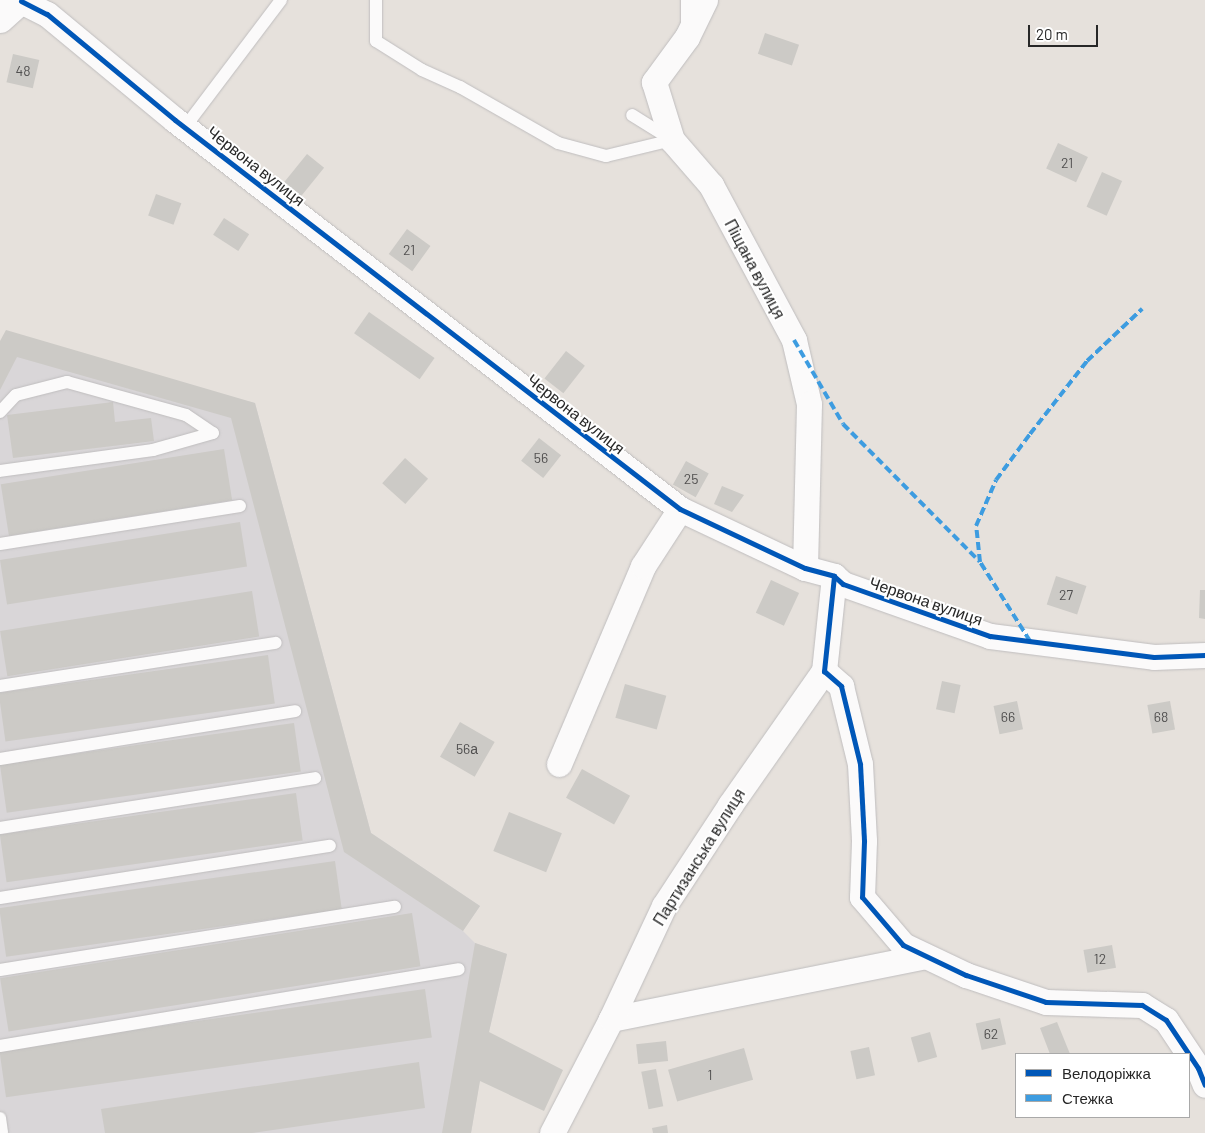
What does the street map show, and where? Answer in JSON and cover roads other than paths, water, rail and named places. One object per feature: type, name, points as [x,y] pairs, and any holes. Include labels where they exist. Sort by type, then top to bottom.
[{"type":"street","name":"Червона вулиця","points":[[21,0],[47,14],[185,127],[680,509],[805,568],[834,576],[843,584],[990,636],[1154,656],[1205,655]]},
{"type":"street","points":[[0,19],[21,0]]},
{"type":"street","name":"Піщана вулиця","points":[[704,0],[687,37],[654,82],[672,140],[711,185],[794,340],[809,404],[805,568]]},
{"type":"street","points":[[559,764],[643,566],[680,509]]},
{"type":"street","points":[[834,576],[824,671],[841,686],[860,764],[864,841],[862,897],[903,945],[925,956],[966,975],[1046,1002],[1142,1005],[1166,1020],[1188,1053]]},
{"type":"street","name":"Партизанська вулиця","points":[[552,1133],[611,1019],[664,906],[730,805],[824,671]]},
{"type":"street","points":[[611,1019],[925,956]]},
{"type":"street","points":[[1190,1056],[1198,1068],[1205,1085]]},
{"type":"lane","points":[[185,127],[281,0]]},
{"type":"lane","points":[[376,0],[376,41],[422,70],[460,87],[558,144],[606,156],[672,140]]},
{"type":"lane","points":[[687,0],[687,37]]},
{"type":"lane","points":[[632,115],[672,140]]},
{"type":"lane","points":[[0,412],[16,395],[67,382],[186,415],[213,433],[153,450],[0,471]]},
{"type":"lane","points":[[0,544],[240,506]]},
{"type":"lane","points":[[0,686],[276,643]]},
{"type":"lane","points":[[0,759],[295,712]]},
{"type":"lane","points":[[0,828],[315,778]]},
{"type":"lane","points":[[0,898],[330,846]]},
{"type":"lane","points":[[0,970],[394,907]]},
{"type":"lane","points":[[0,1046],[459,969]]},
{"type":"lane","points":[[0,1118],[2,1133]]}]
